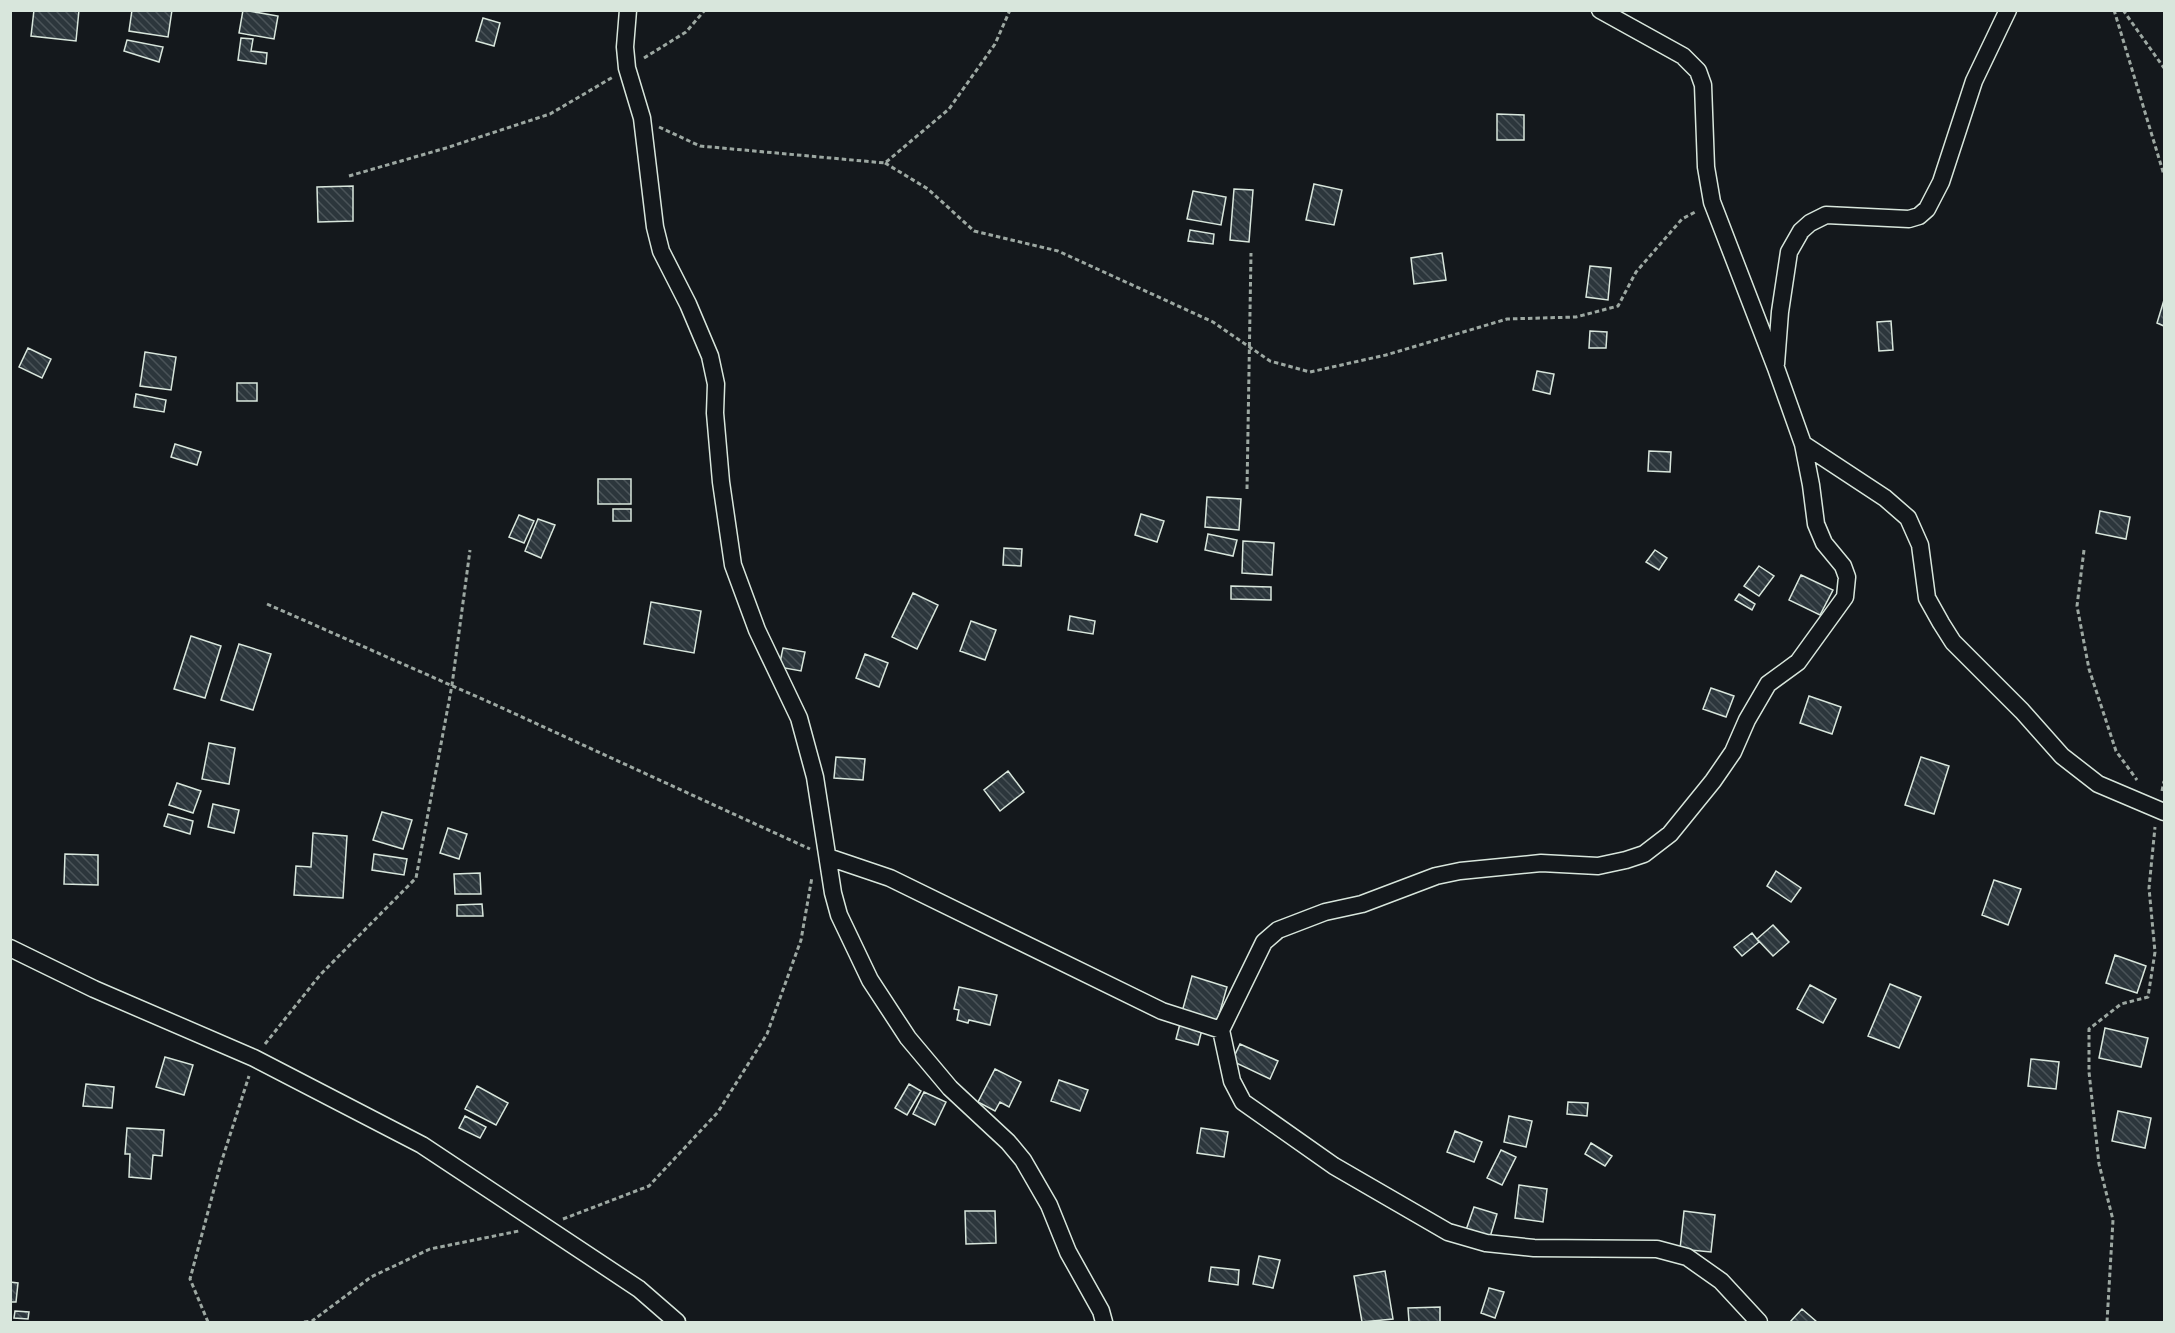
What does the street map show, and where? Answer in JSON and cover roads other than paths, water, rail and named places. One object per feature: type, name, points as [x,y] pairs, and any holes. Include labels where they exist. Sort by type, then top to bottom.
[{"type":"street","points":[[628,10],[625,47],[627,68],[642,118],[655,227],[661,250],[688,304],[710,356],[716,384],[721,482],[733,565],[757,630],[798,718],[815,777],[833,893],[839,915],[870,980],[908,1038],[950,1088],[1008,1142],[1023,1160],[1049,1205],[1068,1252],[1101,1311],[1104,1323]]},
{"type":"street","points":[[1600,10],[1683,56],[1698,71],[1703,84],[1706,167],[1712,202],[1803,444],[1819,535],[1843,566],[1847,578],[1845,597],[1798,662],[1768,684],[1747,720],[1733,752],[1713,781],[1670,834],[1644,854],[1598,866],[1541,863],[1460,871],[1436,876],[1362,904],[1325,912],[1278,930],[1264,942],[1221,1030],[1232,1081],[1243,1102],[1334,1166],[1448,1232],[1486,1243],[1657,1249],[1687,1257],[1721,1281],[1759,1323]]},
{"type":"street","points":[[1776,368],[1780,312],[1789,252],[1801,231],[1810,223],[1827,215],[1909,219],[1919,216],[1927,209],[1941,182],[1974,81],[2008,10]]},
{"type":"street","points":[[1803,444],[1885,498],[1908,518],[1920,545],[1927,598],[1953,642],[2022,711],[2062,756],[2098,784],[2161,810]]},
{"type":"street","points":[[828,856],[890,878],[1162,1011],[1221,1030]]},
{"type":"street","points":[[10,948],[94,990],[254,1058],[422,1145],[639,1289],[677,1323]]}]
